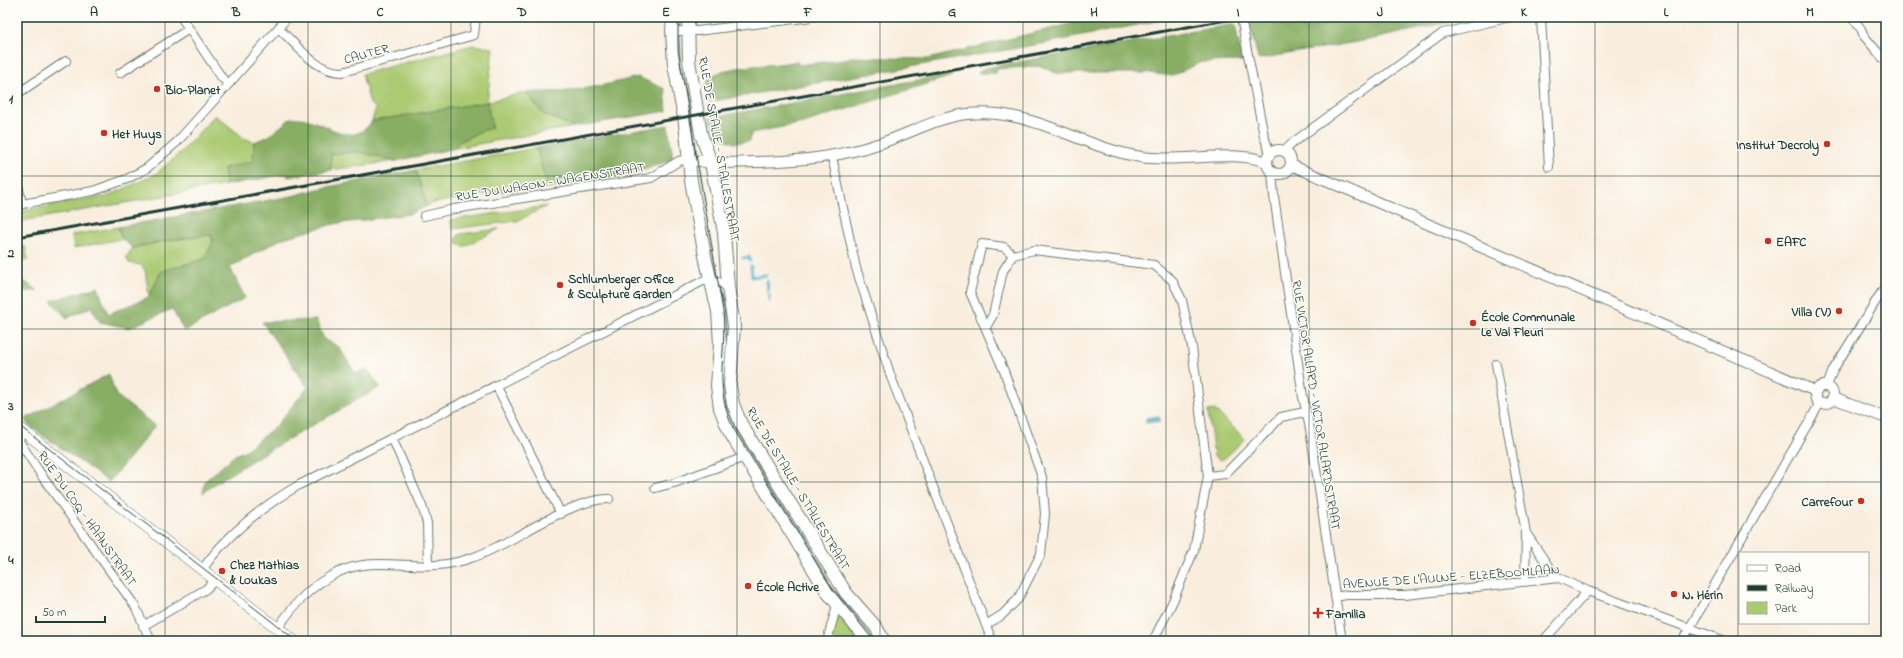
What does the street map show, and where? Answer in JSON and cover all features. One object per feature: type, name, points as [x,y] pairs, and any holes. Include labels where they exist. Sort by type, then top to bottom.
[{"type":"main road","points":[[673,17],[672,31],[674,65],[693,160],[710,280],[720,328],[717,386],[720,408],[729,430],[745,457],[837,605],[868,641]]},
{"type":"main road","name":"RUE DE STALLE - STALLESTRAAT","points":[[688,17],[687,32],[689,61],[701,134],[711,163],[724,233],[728,287],[734,326],[730,385],[733,404],[741,424],[846,593],[876,627],[884,641]]},
{"type":"main road","points":[[19,428],[294,641]]},
{"type":"street","points":[[181,17],[222,78],[229,84]]},
{"type":"street","points":[[17,179],[19,204],[93,191],[128,179],[147,168],[177,142],[288,17]]},
{"type":"street","name":"CAUTER","points":[[278,28],[314,63],[335,72],[356,69],[474,35],[476,17]]},
{"type":"street","points":[[672,31],[687,32],[812,17]]},
{"type":"street","points":[[693,160],[711,163],[775,162],[832,157],[883,143],[950,118],[965,114],[987,112],[1024,117],[1088,143],[1121,153],[1162,160],[1242,157],[1268,158],[1277,150],[1284,151],[1290,157],[1291,165],[1284,173],[1272,172],[1268,158],[1241,17]]},
{"type":"street","points":[[1284,151],[1295,140],[1443,33],[1511,17]]},
{"type":"street","points":[[1541,17],[1549,167]]},
{"type":"street","points":[[1852,17],[1861,29],[1864,36],[1886,62]]},
{"type":"street","points":[[120,73],[189,29]]},
{"type":"street","points":[[17,94],[66,61]]},
{"type":"street","points":[[832,157],[856,268],[878,340],[992,641]]},
{"type":"street","name":"RUE DU WAGON - WAGENSTRAAT","points":[[424,216],[454,209],[651,178],[679,161],[693,160]]},
{"type":"street","points":[[1291,165],[1815,391]]},
{"type":"street","name":"RUE VICTOR ALLARD - VICTOR ALLARDSTRAAT","points":[[1272,172],[1305,412],[1310,429],[1342,641]]},
{"type":"street","points":[[986,625],[1002,615],[1018,599],[1041,554],[1045,514],[1042,477],[997,353],[970,292],[982,244],[1004,247],[1013,255]]},
{"type":"street","points":[[986,327],[993,314],[1003,271],[1013,255],[1034,250],[1154,265],[1172,280],[1182,300],[1192,347],[1208,476],[1194,550],[1173,601],[1153,641]]},
{"type":"street","points":[[202,570],[232,536],[256,514],[278,497],[703,281],[713,279],[728,287]]},
{"type":"street","points":[[1827,386],[1833,370],[1886,285]]},
{"type":"street","points":[[1496,364],[1526,533],[1526,581]]},
{"type":"street","points":[[496,385],[561,514]]},
{"type":"street","points":[[1820,386],[1827,386],[1832,391],[1833,398],[1828,404],[1820,403],[1815,398],[1815,391],[1820,386]]},
{"type":"street","points":[[1833,398],[1886,418]]},
{"type":"street","points":[[1682,641],[1820,403]]},
{"type":"street","points":[[1208,476],[1225,474],[1281,417],[1305,412]]},
{"type":"street","name":"RUE DU COQ - HAANSTRAAT","points":[[19,428],[19,441],[44,479],[135,606],[151,641]]},
{"type":"street","points":[[392,438],[422,506],[427,523],[428,565]]},
{"type":"street","points":[[655,488],[674,483],[745,457]]},
{"type":"street","points":[[278,628],[300,599],[313,586],[341,571],[377,564],[428,565],[457,563],[475,557],[561,514],[599,499],[609,499]]},
{"type":"street","points":[[1526,533],[1551,570],[1559,578]]},
{"type":"street","name":"AVENUE DE L'AULNE - ELZEBOOMLAAN","points":[[1335,597],[1346,594],[1405,594],[1559,578],[1588,591],[1725,641]]},
{"type":"street","points":[[143,626],[206,589],[215,580]]},
{"type":"street","points":[[1543,641],[1588,591]]},
{"type":"street","points":[[827,641],[837,605]]},
{"type":"green space","points":[[1098,17],[1178,17],[1046,43],[708,102],[705,85],[708,85],[707,79],[728,70],[797,61],[798,65],[844,60],[850,57],[928,59]]},
{"type":"green space","points":[[1281,17],[1473,17],[1368,40],[1258,59],[1250,23]]},
{"type":"green space","points":[[1235,24],[1242,61],[1201,62],[1172,76],[1148,73],[1056,73],[1041,66],[997,69],[996,73],[978,73],[984,68]]},
{"type":"green space","points":[[473,45],[493,48],[487,102],[372,121],[376,108],[370,104],[362,74]]},
{"type":"green space","points":[[951,74],[952,76],[803,123],[751,133],[750,141],[734,143],[719,137],[710,118]]},
{"type":"green space","points":[[638,77],[665,89],[667,111],[573,127],[543,114],[526,92],[562,92],[600,86]]},
{"type":"green space","points":[[526,92],[543,114],[573,127],[456,148],[457,143],[481,131],[491,128],[487,102]]},
{"type":"green space","points":[[487,102],[492,128],[481,131],[457,143],[456,148],[396,161],[359,152],[331,154],[331,170],[288,177],[287,174],[226,185],[224,168],[253,161],[254,142],[269,136],[291,118],[302,118],[334,130],[354,134],[363,130],[372,121]]},
{"type":"green space","points":[[215,115],[244,138],[254,142],[253,161],[224,168],[226,185],[17,222],[17,212],[103,196],[104,198],[156,174],[183,150]]},
{"type":"green space","points":[[668,125],[673,159],[644,170],[548,188],[536,148]]},
{"type":"green space","points":[[536,148],[548,188],[499,192],[433,203],[427,206],[416,170]]},
{"type":"green space","points":[[359,152],[396,161],[331,170],[331,154]]},
{"type":"green space","points":[[416,170],[427,206],[409,214],[334,224],[283,238],[230,267],[245,298],[184,331],[172,309],[129,328],[100,322],[91,307],[67,318],[51,301],[98,287],[108,314],[149,297],[161,271],[204,259],[213,242],[211,235],[171,240],[133,248],[122,239],[118,227],[292,196],[318,189]]},
{"type":"green space","points":[[547,206],[517,221],[452,229],[450,220]]},
{"type":"green space","points":[[118,227],[122,239],[74,248],[72,235]]},
{"type":"green space","points":[[499,229],[463,247],[456,242],[457,237],[460,234]]},
{"type":"green space","points":[[211,235],[213,242],[204,259],[161,271],[149,297],[145,270],[141,265],[129,263],[126,257],[133,248],[171,240]]},
{"type":"green space","points":[[25,246],[28,260],[17,262],[17,247]]},
{"type":"green space","points":[[17,277],[37,290],[17,293]]},
{"type":"green space","points":[[316,320],[324,339],[339,347],[355,373],[367,369],[380,387],[264,453],[217,482],[203,493],[205,481],[235,455],[246,450],[276,426],[308,387],[262,322]]},
{"type":"green space","points":[[109,374],[116,395],[155,426],[109,482],[28,425],[25,419]]},
{"type":"green space","points":[[1215,410],[1245,439],[1225,458],[1220,460],[1214,456],[1208,411]]},
{"type":"green space","points":[[839,612],[865,641],[830,641]]},
{"type":"water","points":[[1159,416],[1160,421],[1146,423],[1146,418]]},
{"type":"waterway","points":[[743,258],[749,257],[750,261]]},
{"type":"waterway","points":[[751,266],[752,277],[766,275]]},
{"type":"waterway","points":[[767,281],[768,291]]},
{"type":"waterway","points":[[769,295],[769,300]]},
{"type":"tram line","points":[[678,17],[678,50],[723,311],[724,327],[722,384],[727,412],[733,428],[833,590],[874,641]]},
{"type":"tram line","points":[[17,424],[297,641]]},
{"type":"railway","points":[[17,237],[1243,17]]},
{"type":"place","name":"Bio-Planet","points":[[157,89]]},
{"type":"place","name":"Het Huys","points":[[104,133]]},
{"type":"place","name":"Institut Decroly","points":[[1827,144]]},
{"type":"place","name":"EAFC","points":[[1768,241]]},
{"type":"place","name":"Schlumberger Office & Sculpture Garden","points":[[560,285]]},
{"type":"place","name":"Villa (V)","points":[[1839,311]]},
{"type":"place","name":"École Communale Le Val Fleuri","points":[[1473,323]]},
{"type":"place","name":"Carrefour","points":[[1861,501]]},
{"type":"place","name":"Chez Mathias & Loukas","points":[[222,571]]},
{"type":"place","name":"École Active","points":[[748,586]]},
{"type":"place","name":"N. Hérin","points":[[1674,594]]},
{"type":"place","name":"Familia","points":[[1318,613]]}]
